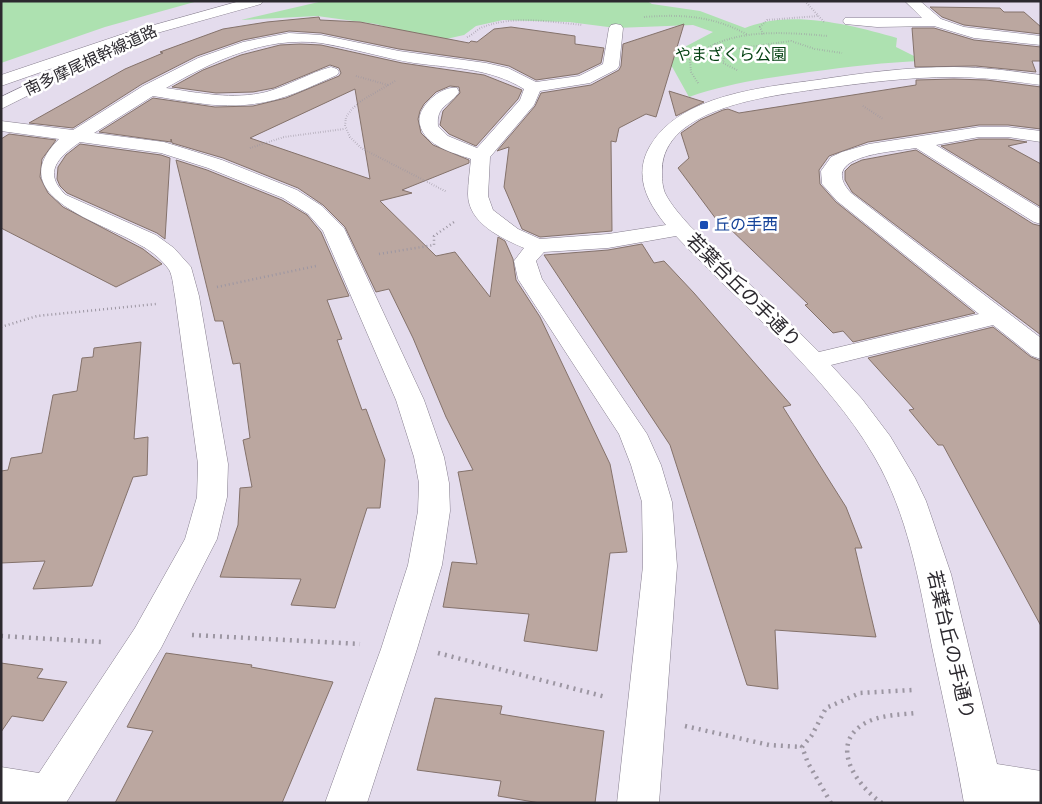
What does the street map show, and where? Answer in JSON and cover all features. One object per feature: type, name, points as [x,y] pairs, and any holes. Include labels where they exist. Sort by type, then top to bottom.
[{"type":"street","name":"南多摩尾根幹線道路","points":[[1,81],[86,50],[256,1]]},
{"type":"street","points":[[912,1],[936,22]]},
{"type":"street","points":[[850,21],[877,24],[936,22],[972,32],[1041,41]]},
{"type":"street","name":"南多摩尾根幹線道路","points":[[1,104],[103,53],[181,22]]},
{"type":"street","points":[[1,786],[46,798],[148,638],[202,539],[212,497],[214,464],[187,296],[180,267],[166,253],[148,240],[59,199],[48,189],[44,180],[45,167],[51,156],[76,136],[173,77],[229,52],[259,42],[294,37],[336,40],[392,55],[492,69],[511,74],[533,87],[576,82],[603,73],[611,66],[616,28]]},
{"type":"street","points":[[150,90],[221,100],[244,100],[270,96],[331,72]]},
{"type":"street","name":"若葉台丘の手通り","points":[[983,791],[930,556],[911,499],[888,454],[851,404],[812,361],[681,228],[656,196],[651,182],[651,168],[656,150],[666,134],[681,123],[716,105],[772,91],[918,72],[974,73],[1041,80]]},
{"type":"street","points":[[533,87],[528,101],[481,156],[478,196],[483,213],[510,234],[537,246],[608,241],[681,228]]},
{"type":"street","points":[[451,92],[432,108],[428,128],[433,135],[481,156]]},
{"type":"street","points":[[1,126],[164,148],[215,164],[290,194],[315,210],[333,228],[410,400],[429,456],[434,483],[434,512],[425,565],[399,649],[346,803]]},
{"type":"street","points":[[1041,137],[1008,132],[979,132],[869,150],[849,156],[838,162],[831,170],[832,184],[844,197],[1041,350]]},
{"type":"street","points":[[919,142],[1041,218]]},
{"type":"street","points":[[537,246],[525,262],[530,279],[633,434],[646,465],[657,502],[660,566],[638,803]]},
{"type":"street","points":[[812,361],[997,317]]},
{"type":"street","points":[[983,791],[1041,790]]},
{"type":"path","points":[[763,34],[760,28],[767,20],[818,16],[815,9],[805,1]]},
{"type":"path","points":[[644,17],[684,14],[706,18],[735,27],[749,35]]},
{"type":"path","points":[[788,33],[791,41]]},
{"type":"path","points":[[700,86],[691,72],[690,60],[694,54],[719,40],[749,35],[788,33],[831,37]]},
{"type":"path","points":[[725,54],[733,50],[791,41],[815,49],[849,54]]},
{"type":"path","points":[[713,44],[733,50]]},
{"type":"path","points":[[361,77],[389,85]]},
{"type":"path","points":[[855,102],[919,142]]},
{"type":"path","points":[[215,164],[264,141],[344,129]]},
{"type":"path","points":[[373,255],[434,245],[434,236],[454,222]]},
{"type":"path","points":[[210,289],[321,264]]},
{"type":"path","points":[[1,327],[37,316],[160,304]]},
{"type":"path","points":[[198,634],[349,642]]},
{"type":"path","points":[[1,636],[101,642]]},
{"type":"path","points":[[448,654],[603,695]]},
{"type":"path","points":[[802,747],[812,735],[826,708],[860,693],[912,690]]},
{"type":"path","points":[[882,803],[873,798],[853,776],[847,755],[850,736],[862,725],[882,717],[915,713]]},
{"type":"path","points":[[699,731],[768,745],[802,747]]},
{"type":"path","points":[[802,747],[808,763],[831,803]]},
{"type":"green space","points":[[1,1],[198,1],[105,27],[1,63]]},
{"type":"green space","name":"やまざくら公園","points":[[323,1],[647,1],[652,4],[700,11],[745,28],[763,22],[801,19],[861,28],[897,38],[896,47],[924,61],[895,62],[778,76],[733,85],[689,97],[670,63],[679,50],[713,32],[693,25],[616,28],[569,22],[503,20],[476,26],[464,35],[437,41],[376,24],[317,16],[241,20]]},
{"type":"building","points":[[930,7],[1000,8],[1004,12],[1024,12],[1041,27],[1041,34],[964,25],[942,17]]},
{"type":"building","points":[[319,17],[320,20],[360,22],[469,43],[471,41],[477,42],[494,29],[511,27],[575,36],[575,44],[604,48],[601,63],[578,74],[536,80],[509,66],[486,61],[399,49],[321,33],[289,31],[243,40],[197,56],[142,84],[73,128],[29,123],[125,69],[163,53],[160,52],[223,29]]},
{"type":"building","points":[[684,24],[656,117],[646,114],[619,128],[616,142],[611,141],[612,231],[540,237],[522,229],[504,187],[509,147],[497,151],[535,106],[541,93],[591,85],[619,70],[623,44]]},
{"type":"building","points":[[912,28],[934,28],[974,40],[1041,47],[1041,61],[1032,61],[1036,72],[976,66],[915,67]]},
{"type":"building","points":[[280,45],[321,45],[402,63],[484,75],[522,90],[518,99],[476,146],[449,134],[440,125],[443,111],[460,93],[459,87],[450,86],[436,92],[420,111],[418,119],[421,133],[433,145],[469,160],[469,163],[402,190],[412,193],[380,201],[436,256],[455,252],[490,297],[498,237],[505,241],[513,259],[516,280],[540,317],[610,464],[627,552],[610,553],[597,651],[524,641],[529,614],[443,607],[452,562],[477,564],[458,472],[473,470],[446,417],[413,338],[389,289],[376,292],[345,227],[323,205],[298,188],[223,158],[172,143],[171,139],[171,142],[99,132],[153,98],[215,107],[253,106],[286,98],[339,76],[341,73],[339,68],[330,65],[274,88],[253,92],[216,93],[172,87],[203,70],[241,55]],"holes":[[[355,89],[370,179],[250,138]]]},
{"type":"building","points":[[916,80],[986,80],[1041,87],[1041,129],[1008,125],[979,125],[868,142],[829,156],[819,170],[820,184],[836,202],[975,313],[853,342],[843,331],[833,333],[805,305],[808,304],[723,222],[719,223],[678,168],[689,158],[681,133],[700,120],[723,110],[728,109],[739,113],[916,85]]},
{"type":"building","points":[[669,91],[704,102],[676,116]]},
{"type":"building","points":[[9,134],[56,140],[42,159],[40,177],[48,193],[63,207],[143,249],[162,264],[116,287],[1,228],[1,139]]},
{"type":"building","points":[[979,139],[1008,139],[1027,142],[1008,146],[1041,164],[1041,207],[941,146]]},
{"type":"building","points":[[80,144],[161,155],[170,158],[165,239],[157,233],[67,193],[60,186],[57,179],[58,167],[66,155]]},
{"type":"building","points":[[916,150],[1033,224],[1041,226],[1041,335],[852,192],[845,180],[845,171],[851,165],[862,160]]},
{"type":"building","points":[[176,160],[207,170],[282,200],[307,215],[321,232],[349,296],[327,300],[342,339],[337,340],[362,410],[366,409],[385,460],[380,508],[367,508],[335,608],[291,605],[301,579],[220,577],[238,525],[240,488],[252,487],[243,440],[250,438],[240,363],[233,364],[223,321],[215,321]]},
{"type":"building","points":[[642,244],[654,263],[664,261],[694,293],[791,405],[783,407],[846,507],[862,548],[855,548],[876,637],[775,630],[778,689],[747,685],[670,445],[544,255],[608,250]]},
{"type":"building","points":[[993,327],[1031,357],[1041,361],[1041,626],[943,445],[938,445],[909,410],[914,409],[868,358]]},
{"type":"building","points":[[141,342],[134,439],[148,437],[147,475],[133,477],[92,586],[33,589],[45,561],[1,563],[1,471],[8,470],[11,458],[42,453],[53,395],[77,391],[82,358],[93,357],[94,348]]},
{"type":"building","points":[[166,653],[252,665],[251,667],[333,682],[282,803],[115,803],[153,731],[127,727]]},
{"type":"building","points":[[1,663],[43,669],[37,678],[67,682],[43,721],[12,716],[1,732]]},
{"type":"building","points":[[435,698],[502,706],[500,714],[604,731],[595,803],[540,803],[498,796],[501,781],[417,770]]},
{"type":"place","name":"丘の手西","points":[[704,225]]}]
